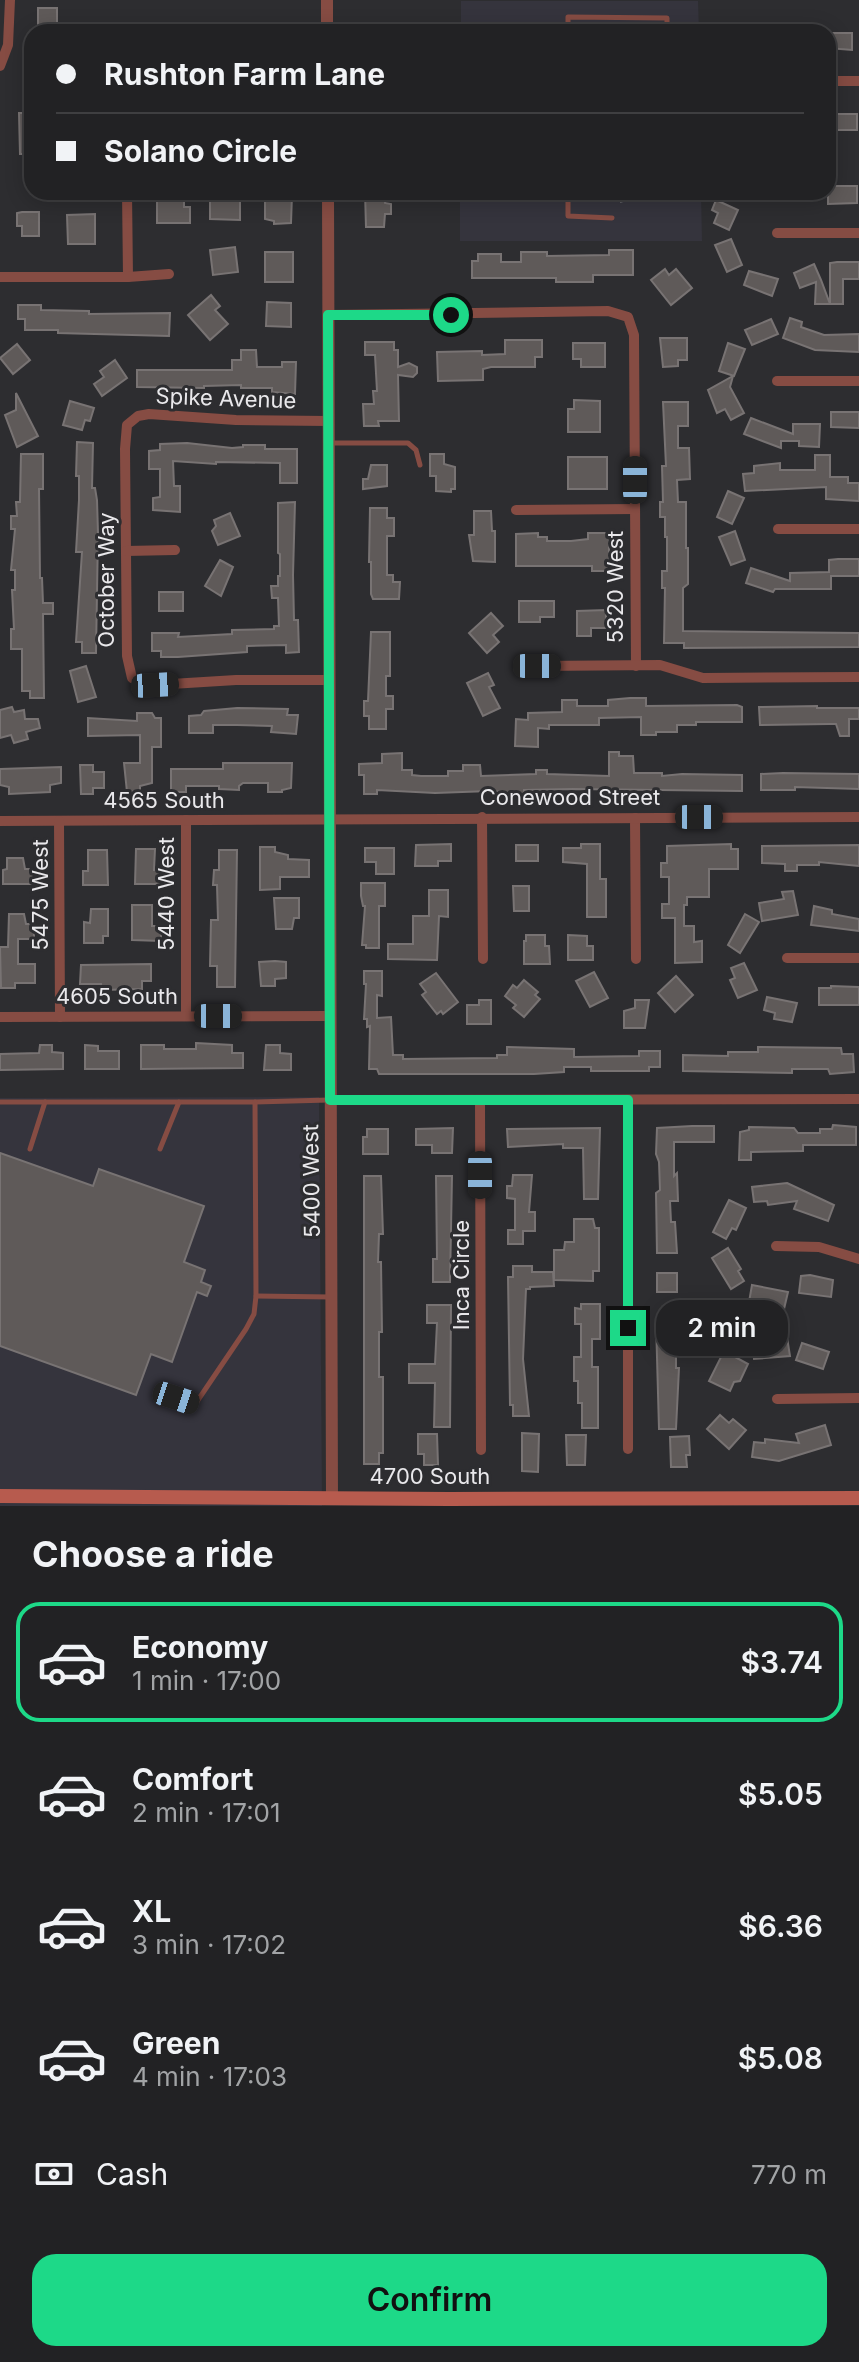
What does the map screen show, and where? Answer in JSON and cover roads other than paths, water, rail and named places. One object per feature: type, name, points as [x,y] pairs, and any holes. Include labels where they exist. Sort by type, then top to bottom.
[{"type":"main road","name":"4700 South","points":[[0,1496],[221,1502],[449,1503],[792,1502],[859,1498]]},
{"type":"street","points":[[0,66],[9,37],[10,0]]},
{"type":"street","points":[[327,0],[327,24]]},
{"type":"street","points":[[836,81],[859,81]]},
{"type":"street","points":[[127,200],[128,277]]},
{"type":"street","name":"5400 West","points":[[328,200],[332,1502]]},
{"type":"street","points":[[777,233],[859,233]]},
{"type":"street","points":[[0,277],[169,274]]},
{"type":"street","name":"5320 West","points":[[328,315],[608,311],[628,317],[634,335],[636,666]]},
{"type":"street","points":[[777,381],[859,381]]},
{"type":"street","name":"Spike Avenue","points":[[127,425],[138,416],[149,414],[236,420],[328,421]]},
{"type":"street","name":"October Way","points":[[127,425],[129,674],[136,682],[155,685],[236,680],[329,680]]},
{"type":"street","points":[[516,510],[635,509]]},
{"type":"street","points":[[778,529],[859,529]]},
{"type":"street","points":[[126,551],[175,550]]},
{"type":"street","points":[[537,666],[671,667],[703,678],[859,677]]},
{"type":"street","points":[[482,817],[483,959]]},
{"type":"street","name":"Conewood Street","points":[[329,820],[859,817]]},
{"type":"street","points":[[635,818],[636,959]]},
{"type":"street","name":"5440 West","points":[[186,820],[186,1016]]},
{"type":"street","name":"4565 South","points":[[0,821],[329,820]]},
{"type":"street","name":"5475 West","points":[[59,821],[60,1017]]},
{"type":"street","points":[[787,958],[859,958]]},
{"type":"street","name":"4605 South","points":[[0,1017],[330,1016]]},
{"type":"street","points":[[330,1100],[859,1099]]},
{"type":"street","name":"Inca Circle","points":[[480,1100],[481,1450]]},
{"type":"street","points":[[628,1100],[628,1449]]},
{"type":"street","points":[[776,1246],[819,1247],[859,1259]]},
{"type":"street","points":[[777,1399],[859,1398]]},
{"type":"lane","points":[[568,24],[568,17],[582,17],[667,18],[667,24]]},
{"type":"lane","points":[[568,200],[568,216],[612,218]]},
{"type":"lane","points":[[328,443],[408,443],[416,450],[420,465]]},
{"type":"lane","points":[[0,1102],[330,1100]]},
{"type":"lane","points":[[30,1149],[45,1102]]},
{"type":"lane","points":[[160,1149],[179,1102]]},
{"type":"lane","points":[[158,1393],[193,1404],[198,1401],[254,1314],[255,1102]]},
{"type":"lane","points":[[256,1296],[332,1297]]}]
